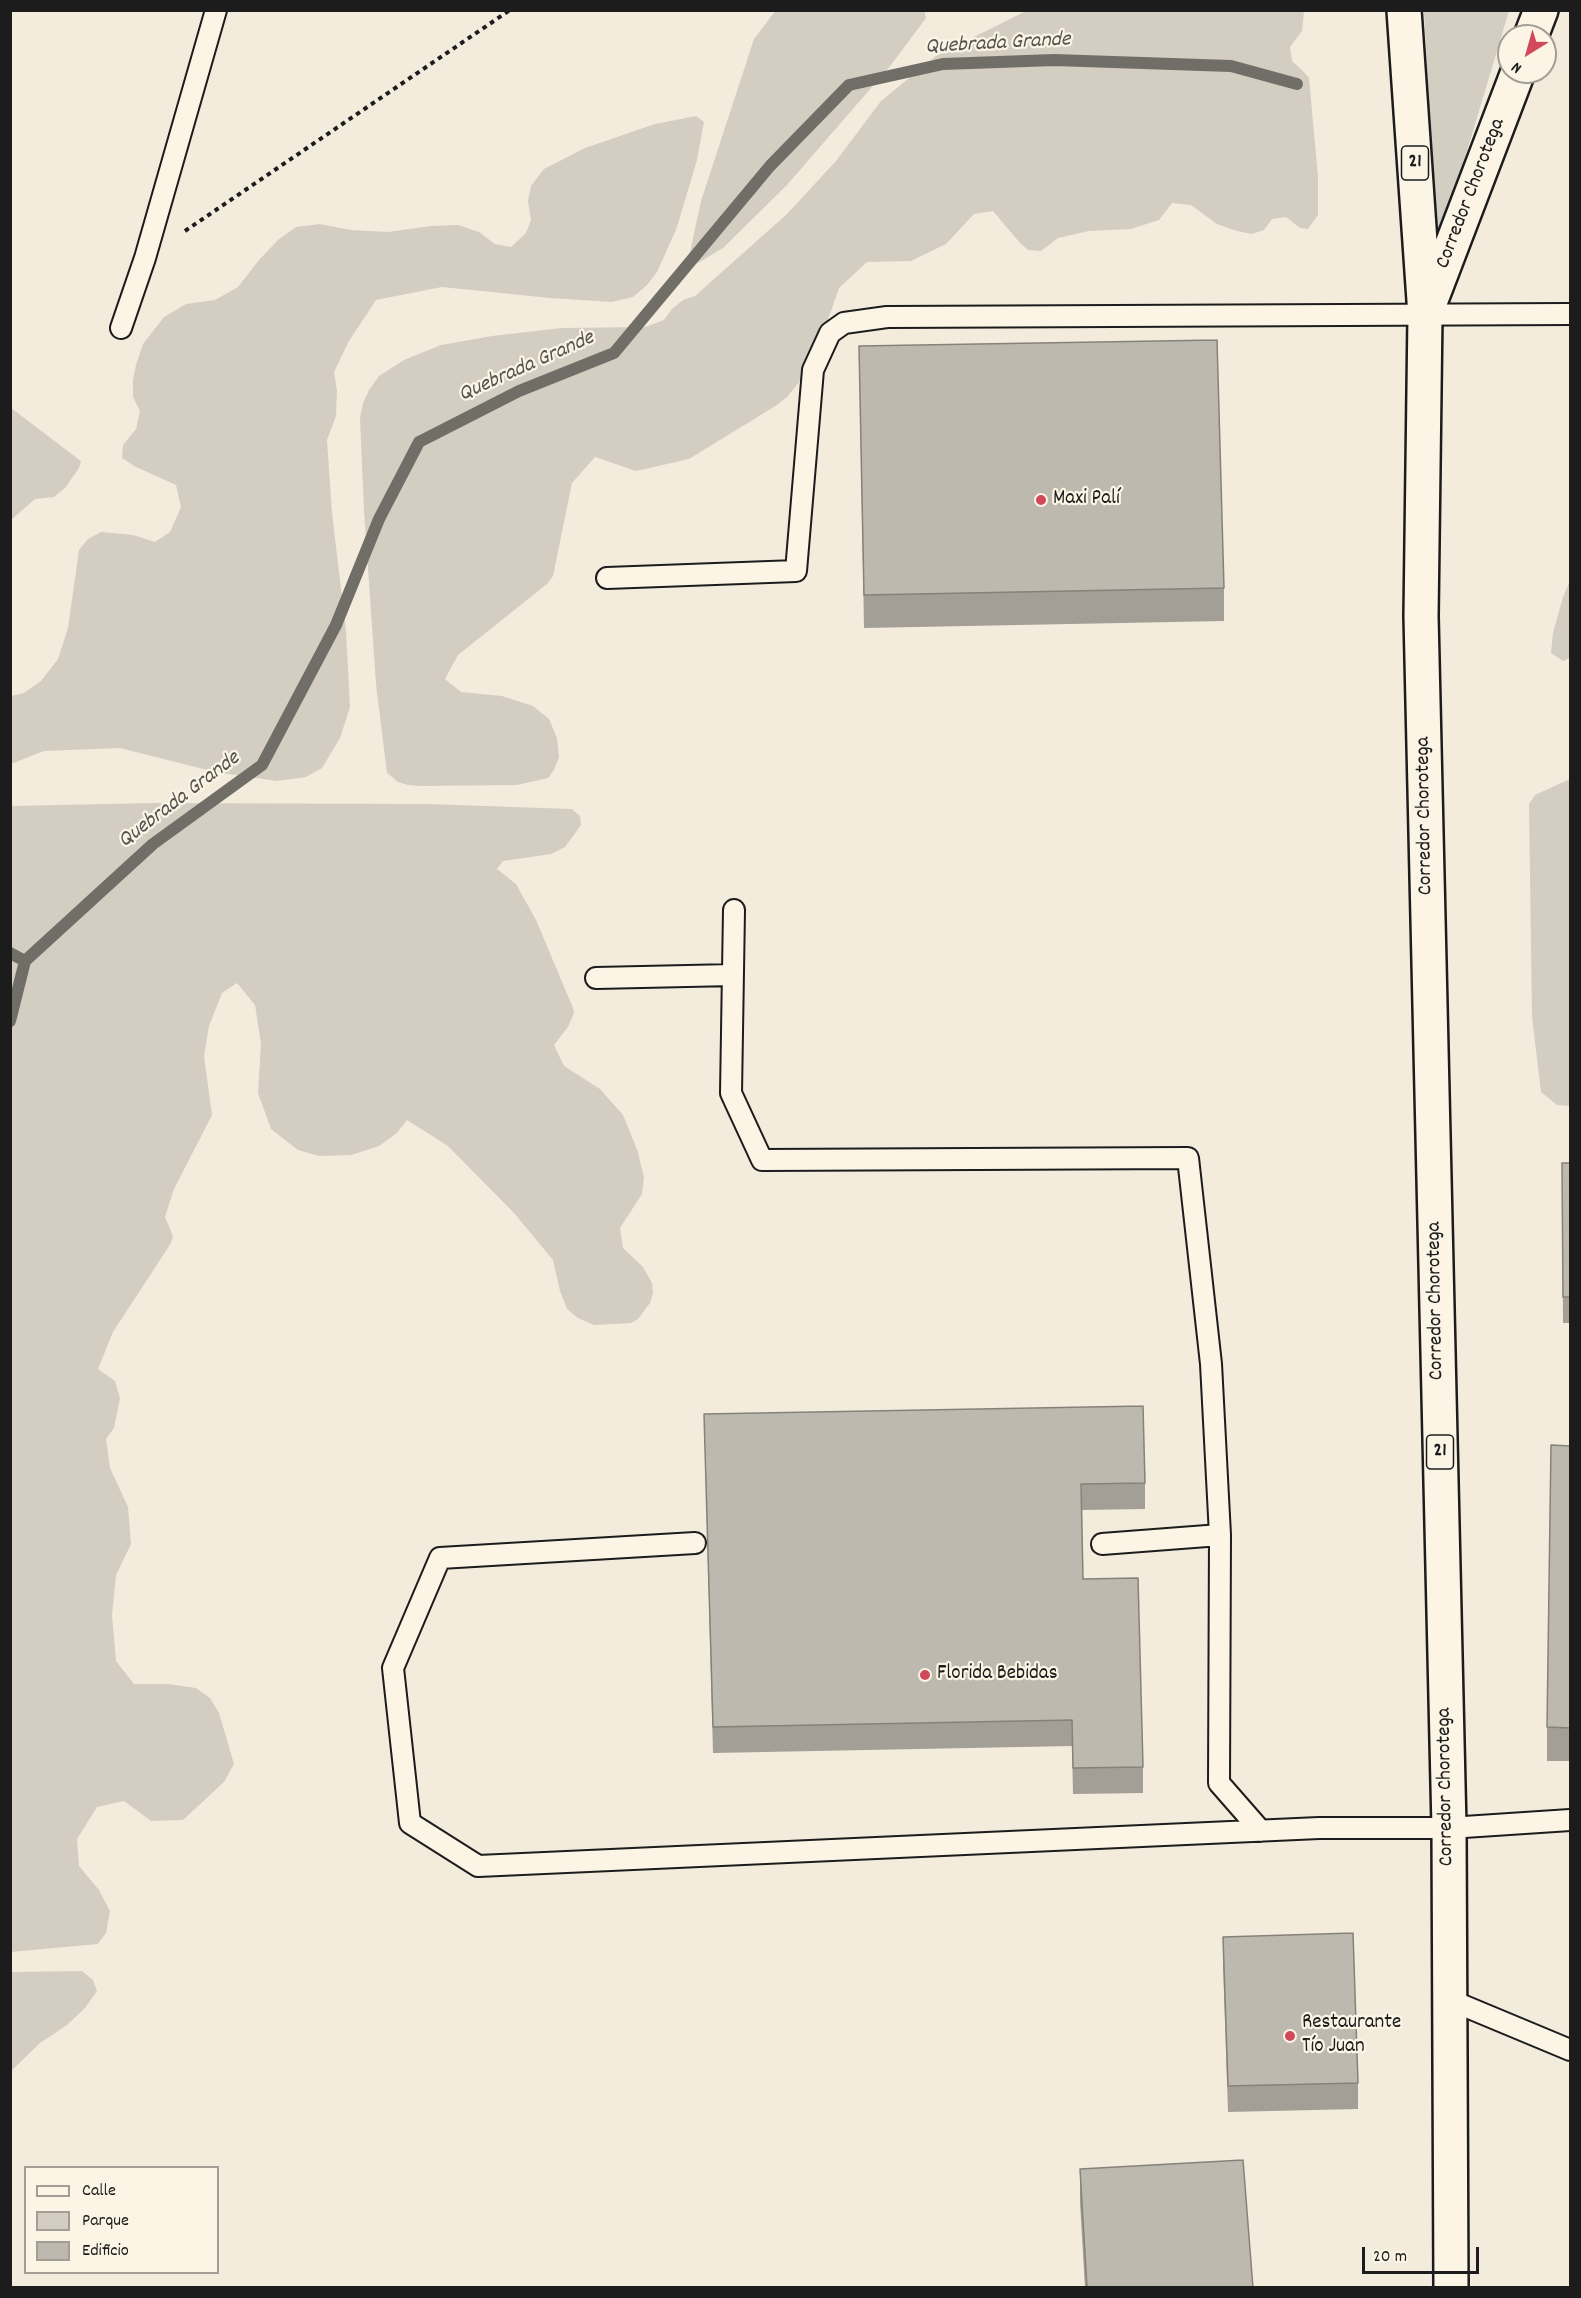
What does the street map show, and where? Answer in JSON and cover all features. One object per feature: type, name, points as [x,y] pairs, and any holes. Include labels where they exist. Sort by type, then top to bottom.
[{"type":"main road","name":"Corredor Chorotega","points":[[1404,10],[1425,315],[1421,616],[1449,1828],[1451,2288]]},
{"type":"main road","name":"Corredor Chorotega","points":[[1425,315],[1513,84]]},
{"type":"lane","points":[[121,328],[145,258],[216,10]]},
{"type":"lane","points":[[607,578],[796,571],[813,370],[830,333],[844,323],[887,317],[1570,314]]},
{"type":"lane","points":[[734,910],[731,1093],[762,1160],[1188,1158],[1211,1364],[1220,1535],[1219,1783],[1261,1831]]},
{"type":"lane","points":[[596,978],[733,975]]},
{"type":"lane","points":[[1102,1544],[1220,1535]]},
{"type":"lane","points":[[695,1543],[440,1558],[393,1668],[410,1823],[478,1866],[1261,1831],[1449,1828],[1570,1820]]},
{"type":"lane","points":[[1449,2000],[1570,2050]]},
{"type":"path","points":[[145,258],[510,10]]},
{"type":"green space","points":[[776,10],[924,10],[926,18],[891,65],[787,185],[723,248],[698,263],[689,257],[701,201],[754,39]]},
{"type":"green space","points":[[1026,11],[1304,11],[1302,31],[1290,47],[1292,61],[1309,78],[1318,176],[1318,215],[1308,229],[1300,228],[1286,217],[1272,219],[1264,230],[1252,234],[1217,224],[1191,205],[1172,203],[1159,220],[1131,229],[1089,231],[1058,238],[1041,251],[1028,250],[993,211],[974,214],[946,244],[911,261],[867,262],[839,288],[820,343],[805,374],[788,396],[777,405],[689,459],[636,471],[595,457],[572,483],[553,576],[547,584],[458,655],[445,679],[461,692],[502,696],[533,706],[549,719],[557,738],[559,757],[548,778],[517,785],[421,786],[398,782],[387,773],[376,684],[360,418],[363,403],[379,376],[404,360],[441,345],[492,336],[562,328],[645,327],[664,320],[672,309],[683,300],[695,296],[787,214],[836,161],[881,101],[936,56]]},
{"type":"green space","points":[[1424,11],[1509,11],[1505,24],[1497,24],[1497,51],[1437,251]]},
{"type":"green space","points":[[696,116],[704,122],[697,160],[676,230],[657,272],[633,297],[612,302],[442,287],[376,300],[349,341],[334,372],[337,391],[336,416],[327,440],[332,513],[346,631],[350,707],[340,738],[322,768],[306,777],[277,781],[215,772],[120,748],[44,751],[11,764],[11,696],[24,693],[41,681],[58,659],[68,628],[79,550],[88,539],[101,532],[133,535],[155,542],[170,532],[181,507],[176,485],[122,458],[123,445],[136,429],[140,411],[133,397],[136,365],[143,344],[164,317],[186,304],[215,300],[238,287],[278,240],[296,227],[320,224],[351,230],[388,232],[458,225],[479,232],[495,244],[511,247],[526,233],[531,220],[528,201],[531,186],[544,169],[585,148],[655,124]]},
{"type":"green space","points":[[11,408],[81,461],[79,468],[65,488],[54,497],[35,499],[11,520]]},
{"type":"green space","points":[[1570,581],[1570,658],[1563,661],[1551,653],[1553,633]]},
{"type":"green space","points":[[1570,779],[1570,1106],[1557,1105],[1541,1092],[1532,1017],[1529,804],[1535,795]]},
{"type":"green space","points":[[153,803],[428,804],[572,809],[580,816],[581,825],[565,847],[551,854],[503,861],[497,869],[516,884],[536,920],[573,1008],[574,1013],[568,1027],[554,1045],[564,1066],[600,1089],[623,1115],[638,1152],[644,1178],[642,1194],[620,1228],[623,1248],[643,1267],[652,1283],[653,1293],[650,1303],[638,1319],[631,1323],[594,1325],[578,1318],[567,1309],[553,1260],[514,1213],[448,1146],[407,1120],[397,1133],[379,1146],[351,1155],[319,1156],[298,1150],[271,1129],[258,1093],[261,1044],[255,1005],[237,983],[222,993],[209,1026],[204,1056],[212,1115],[174,1189],[165,1217],[173,1236],[171,1243],[113,1332],[98,1369],[115,1381],[120,1398],[114,1428],[106,1439],[110,1468],[128,1507],[131,1544],[116,1575],[112,1615],[116,1661],[134,1684],[168,1684],[196,1688],[210,1698],[219,1713],[234,1764],[224,1782],[183,1820],[151,1821],[124,1801],[97,1807],[77,1839],[79,1866],[99,1890],[110,1911],[106,1933],[98,1944],[11,1952],[11,806]]},
{"type":"green space","points":[[82,1971],[93,1980],[97,1991],[85,2008],[67,2025],[40,2043],[11,2071],[11,1972]]},
{"type":"building","name":"Maxi Palí","points":[[1217,340],[1224,588],[864,595],[859,346]]},
{"type":"building","points":[[1562,1163],[1570,1163],[1570,1297],[1563,1297]]},
{"type":"building","name":"Florida Bebidas","points":[[1143,1406],[1145,1483],[1081,1484],[1083,1579],[1138,1578],[1143,1767],[1073,1768],[1072,1720],[713,1727],[704,1414]]},
{"type":"building","points":[[1551,1445],[1570,1446],[1570,1728],[1547,1727]]},
{"type":"building","name":"Restaurante Tío Juan","points":[[1353,1933],[1358,2083],[1228,2086],[1223,1937]]},
{"type":"building","points":[[1243,2160],[1253,2288],[1087,2288],[1080,2169]]},
{"type":"waterway","name":"Quebrada Grande","points":[[10,1021],[25,961],[153,844],[262,765],[336,625],[379,519],[419,442],[519,391],[614,353],[770,166],[849,85],[943,64],[1054,60],[1231,66],[1297,84]]},
{"type":"waterway","points":[[10,953],[25,961]]},
{"type":"place","name":"Maxi Palí","points":[[1041,500]]},
{"type":"place","name":"Florida Bebidas","points":[[925,1675]]},
{"type":"place","name":"Restaurante Tío Juan","points":[[1290,2036]]}]
